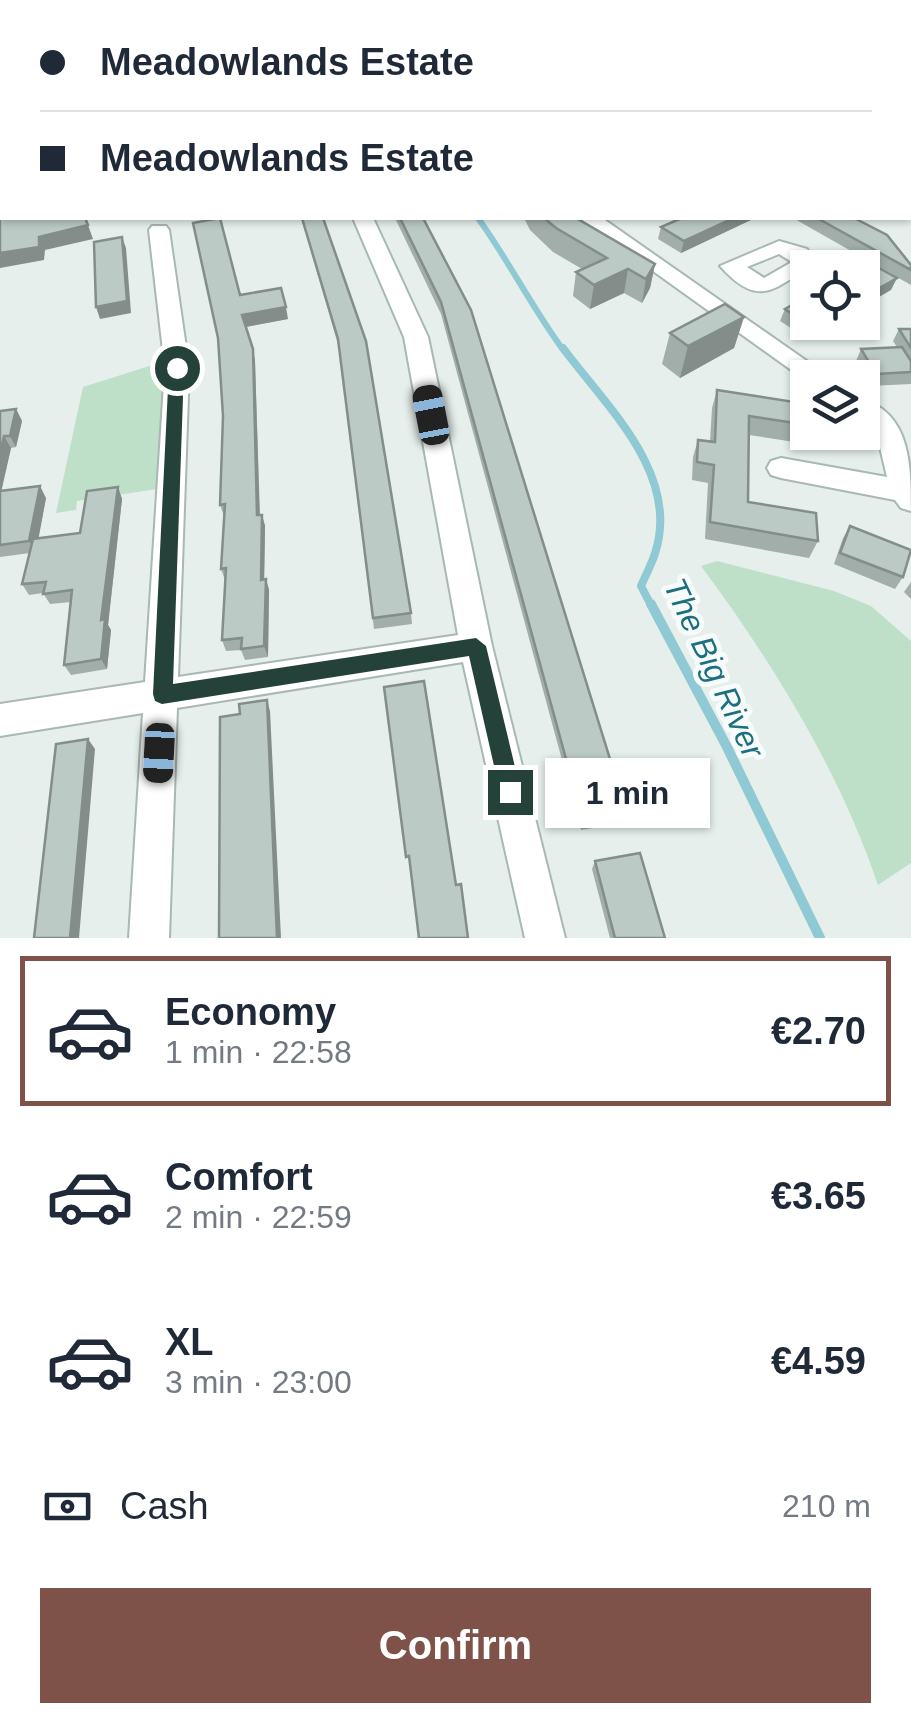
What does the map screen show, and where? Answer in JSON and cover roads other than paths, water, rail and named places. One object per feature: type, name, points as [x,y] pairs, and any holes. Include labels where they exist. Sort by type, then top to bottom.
[{"type":"street","points":[[364,220],[416,338],[476,646],[545,938]]},
{"type":"street","points":[[592,220],[793,360]]},
{"type":"street","points":[[150,938],[177,368],[159,230]]},
{"type":"street","points":[[701,296],[744,276]]},
{"type":"street","points":[[781,468],[908,496],[899,421]]},
{"type":"street","points":[[0,720],[476,646]]},
{"type":"waterway","name":"The Big River","points":[[479,220],[564,351]]},
{"type":"waterway","name":"The Big River","points":[[563,348],[617,416],[648,467],[660,521],[656,550],[641,586],[652,607]]},
{"type":"waterway","name":"The Big River","points":[[651,604],[727,747],[820,938]]}]
